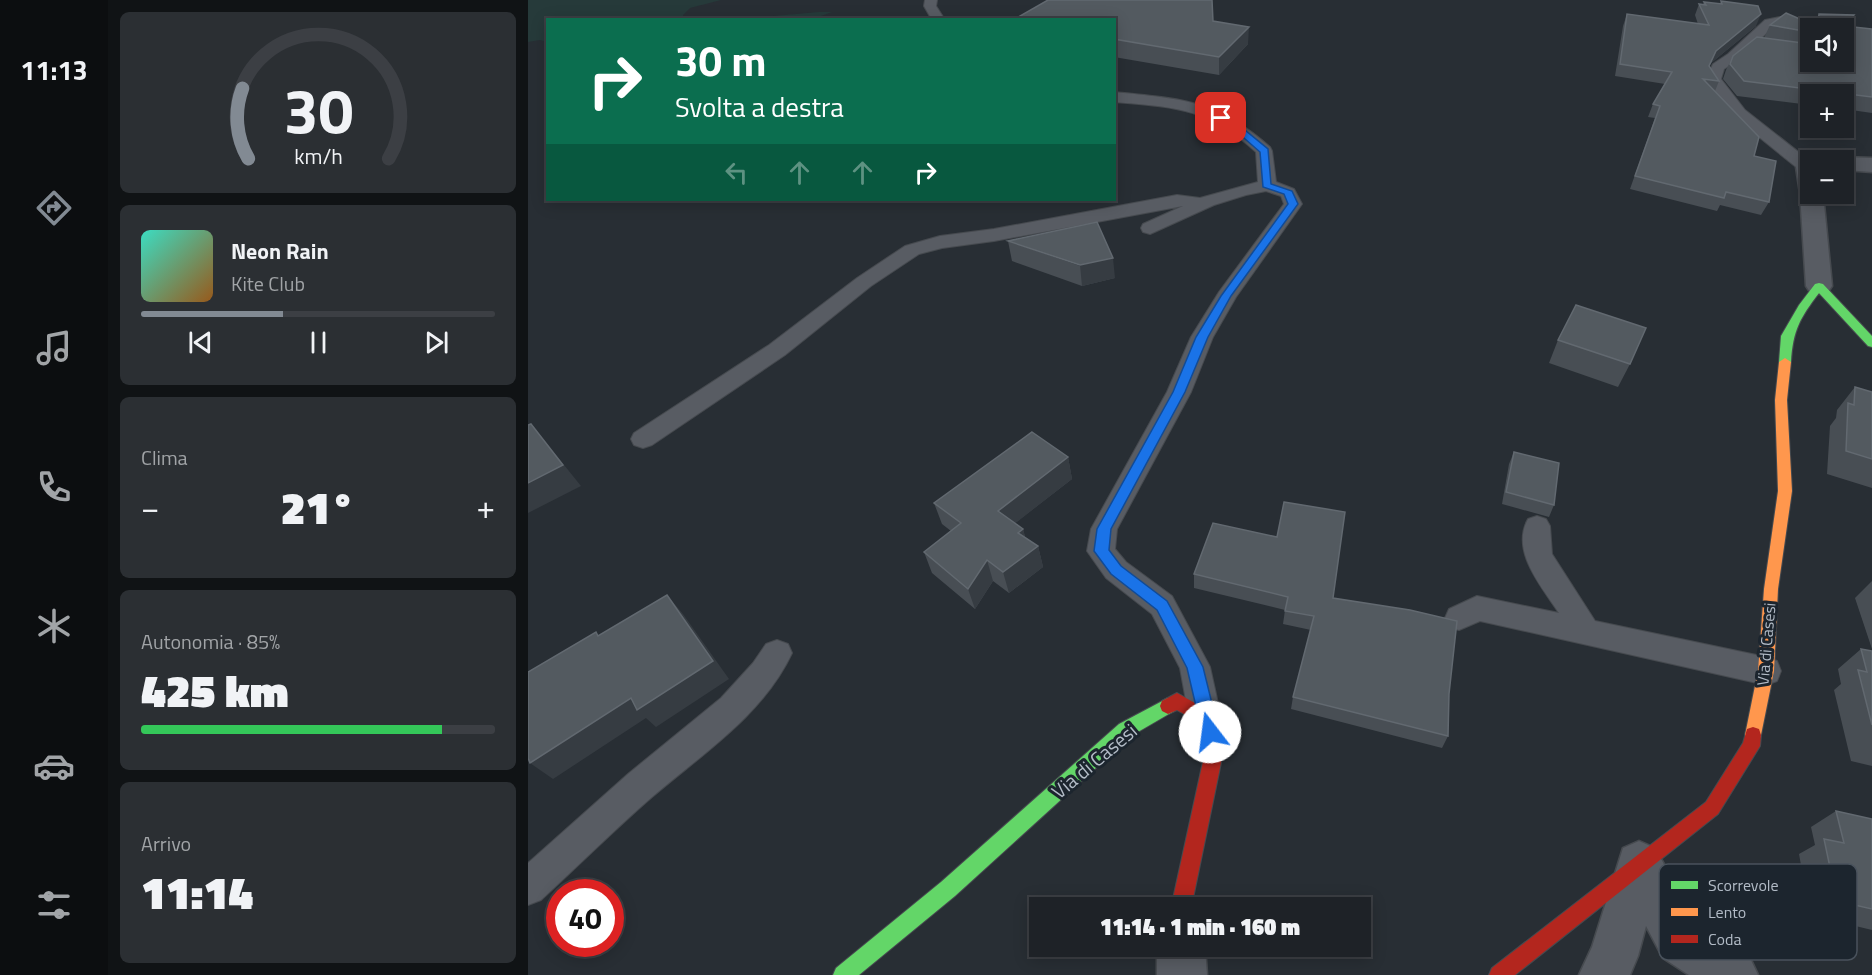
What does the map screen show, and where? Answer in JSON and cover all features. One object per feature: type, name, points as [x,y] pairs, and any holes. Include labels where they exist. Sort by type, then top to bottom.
[{"type":"street","points":[[1854,164],[1872,165]]},
{"type":"street","points":[[1812,204],[1819,286],[1872,343]]},
{"type":"street","name":"Via di Casesi","points":[[1499,975],[1712,808],[1751,746],[1766,671],[1771,589],[1785,490],[1781,400],[1787,336],[1804,304],[1819,286]]},
{"type":"street","name":"Via di Casesi","points":[[843,975],[948,889],[1125,730],[1177,701],[1205,717]]},
{"type":"street","points":[[1183,897],[1215,748],[1205,717]]},
{"type":"street","points":[[1604,975],[1614,956],[1639,864]]},
{"type":"street","points":[[1639,864],[1659,902]]},
{"type":"street","points":[[1181,957],[1182,975]]},
{"type":"street","points":[[1710,960],[1733,975]]},
{"type":"lane","points":[[931,0],[930,6],[938,18]]},
{"type":"lane","points":[[1800,28],[1780,21],[1770,23],[1748,44],[1718,67],[1713,79],[1739,113],[1800,159]]},
{"type":"lane","points":[[1748,44],[1769,47]]},
{"type":"lane","points":[[1116,98],[1174,104],[1210,112],[1232,124],[1264,151],[1267,185]]},
{"type":"lane","points":[[1150,228],[1208,201],[1267,185],[1288,193],[1293,204],[1226,296],[1202,337],[1179,392],[1104,529],[1101,551],[1116,570],[1162,605],[1168,615],[1195,667],[1205,717]]},
{"type":"lane","points":[[643,439],[777,350],[864,282],[912,250],[940,242],[994,235],[1177,200],[1208,201]]},
{"type":"lane","points":[[1537,526],[1538,556],[1586,632]]},
{"type":"lane","points":[[1458,618],[1477,608],[1766,671]]},
{"type":"lane","points":[[528,887],[720,719],[765,675],[777,653]]},
{"type":"green space","points":[[528,0],[721,0],[690,8],[683,18],[546,18],[546,42],[540,40],[528,42]]},
{"type":"green space","points":[[819,12],[832,12],[816,18],[751,18]]},
{"type":"building","points":[[1048,0],[1212,0],[1213,21],[1249,27],[1219,57],[1116,39],[1116,18],[1027,18],[1020,16]]},
{"type":"building","points":[[1721,1],[1758,6],[1761,14],[1716,51],[1709,66],[1719,81],[1703,79],[1759,137],[1754,156],[1776,161],[1769,202],[1726,192],[1724,198],[1635,176],[1660,106],[1653,104],[1672,72],[1620,64],[1627,14],[1709,25],[1699,4],[1706,5],[1704,2],[1722,4]]},
{"type":"building","points":[[1786,13],[1800,19],[1800,30],[1770,25]]},
{"type":"building","points":[[1819,14],[1854,15],[1851,18],[1819,18]]},
{"type":"building","points":[[1854,27],[1872,29],[1872,97],[1854,95],[1854,84],[1800,84],[1800,88],[1744,81],[1730,64],[1733,56],[1757,37],[1800,43],[1800,72],[1854,72]]},
{"type":"building","points":[[1097,222],[1113,258],[1080,265],[1008,241]]},
{"type":"building","points":[[1576,305],[1646,328],[1630,364],[1558,340]]},
{"type":"building","points":[[1855,387],[1872,392],[1872,459],[1846,451],[1848,403],[1854,405]]},
{"type":"building","points":[[531,424],[563,465],[528,483],[528,425]]},
{"type":"building","points":[[1032,432],[1068,457],[998,511],[1023,529],[1018,533],[1038,546],[1003,572],[987,560],[968,589],[924,552],[961,523],[934,503]]},
{"type":"building","points":[[1514,452],[1559,463],[1554,505],[1506,492]]},
{"type":"building","points":[[1284,502],[1345,512],[1333,598],[1410,610],[1457,621],[1449,694],[1448,736],[1293,697],[1314,616],[1285,611],[1288,597],[1194,574],[1213,523],[1277,537]]},
{"type":"building","points":[[667,595],[713,661],[637,710],[631,698],[530,763],[528,758],[528,672],[596,632],[598,636]]},
{"type":"building","points":[[1861,649],[1872,651],[1872,725],[1858,670],[1867,672]]},
{"type":"building","points":[[1836,811],[1872,819],[1872,909],[1857,906],[1857,864],[1829,864],[1824,839],[1844,843]]},
{"type":"traffic: fast","points":[[1785,362],[1787,336],[1804,305],[1819,286],[1872,343]]},
{"type":"traffic: fast","points":[[843,975],[948,889],[1125,730],[1168,706]]},
{"type":"traffic: slow","points":[[1753,735],[1766,671],[1771,589],[1785,491],[1781,400],[1785,362]]},
{"type":"traffic: jam","points":[[1168,706],[1177,701],[1205,717],[1215,748],[1183,897]]},
{"type":"traffic: jam","points":[[1499,975],[1712,808],[1751,746],[1753,735]]},
{"type":"route","points":[[1210,732],[1195,667],[1162,605],[1116,570],[1101,551],[1104,529],[1179,392],[1202,337],[1226,296],[1293,204],[1288,193],[1267,185],[1264,151],[1232,124],[1221,118]]}]
